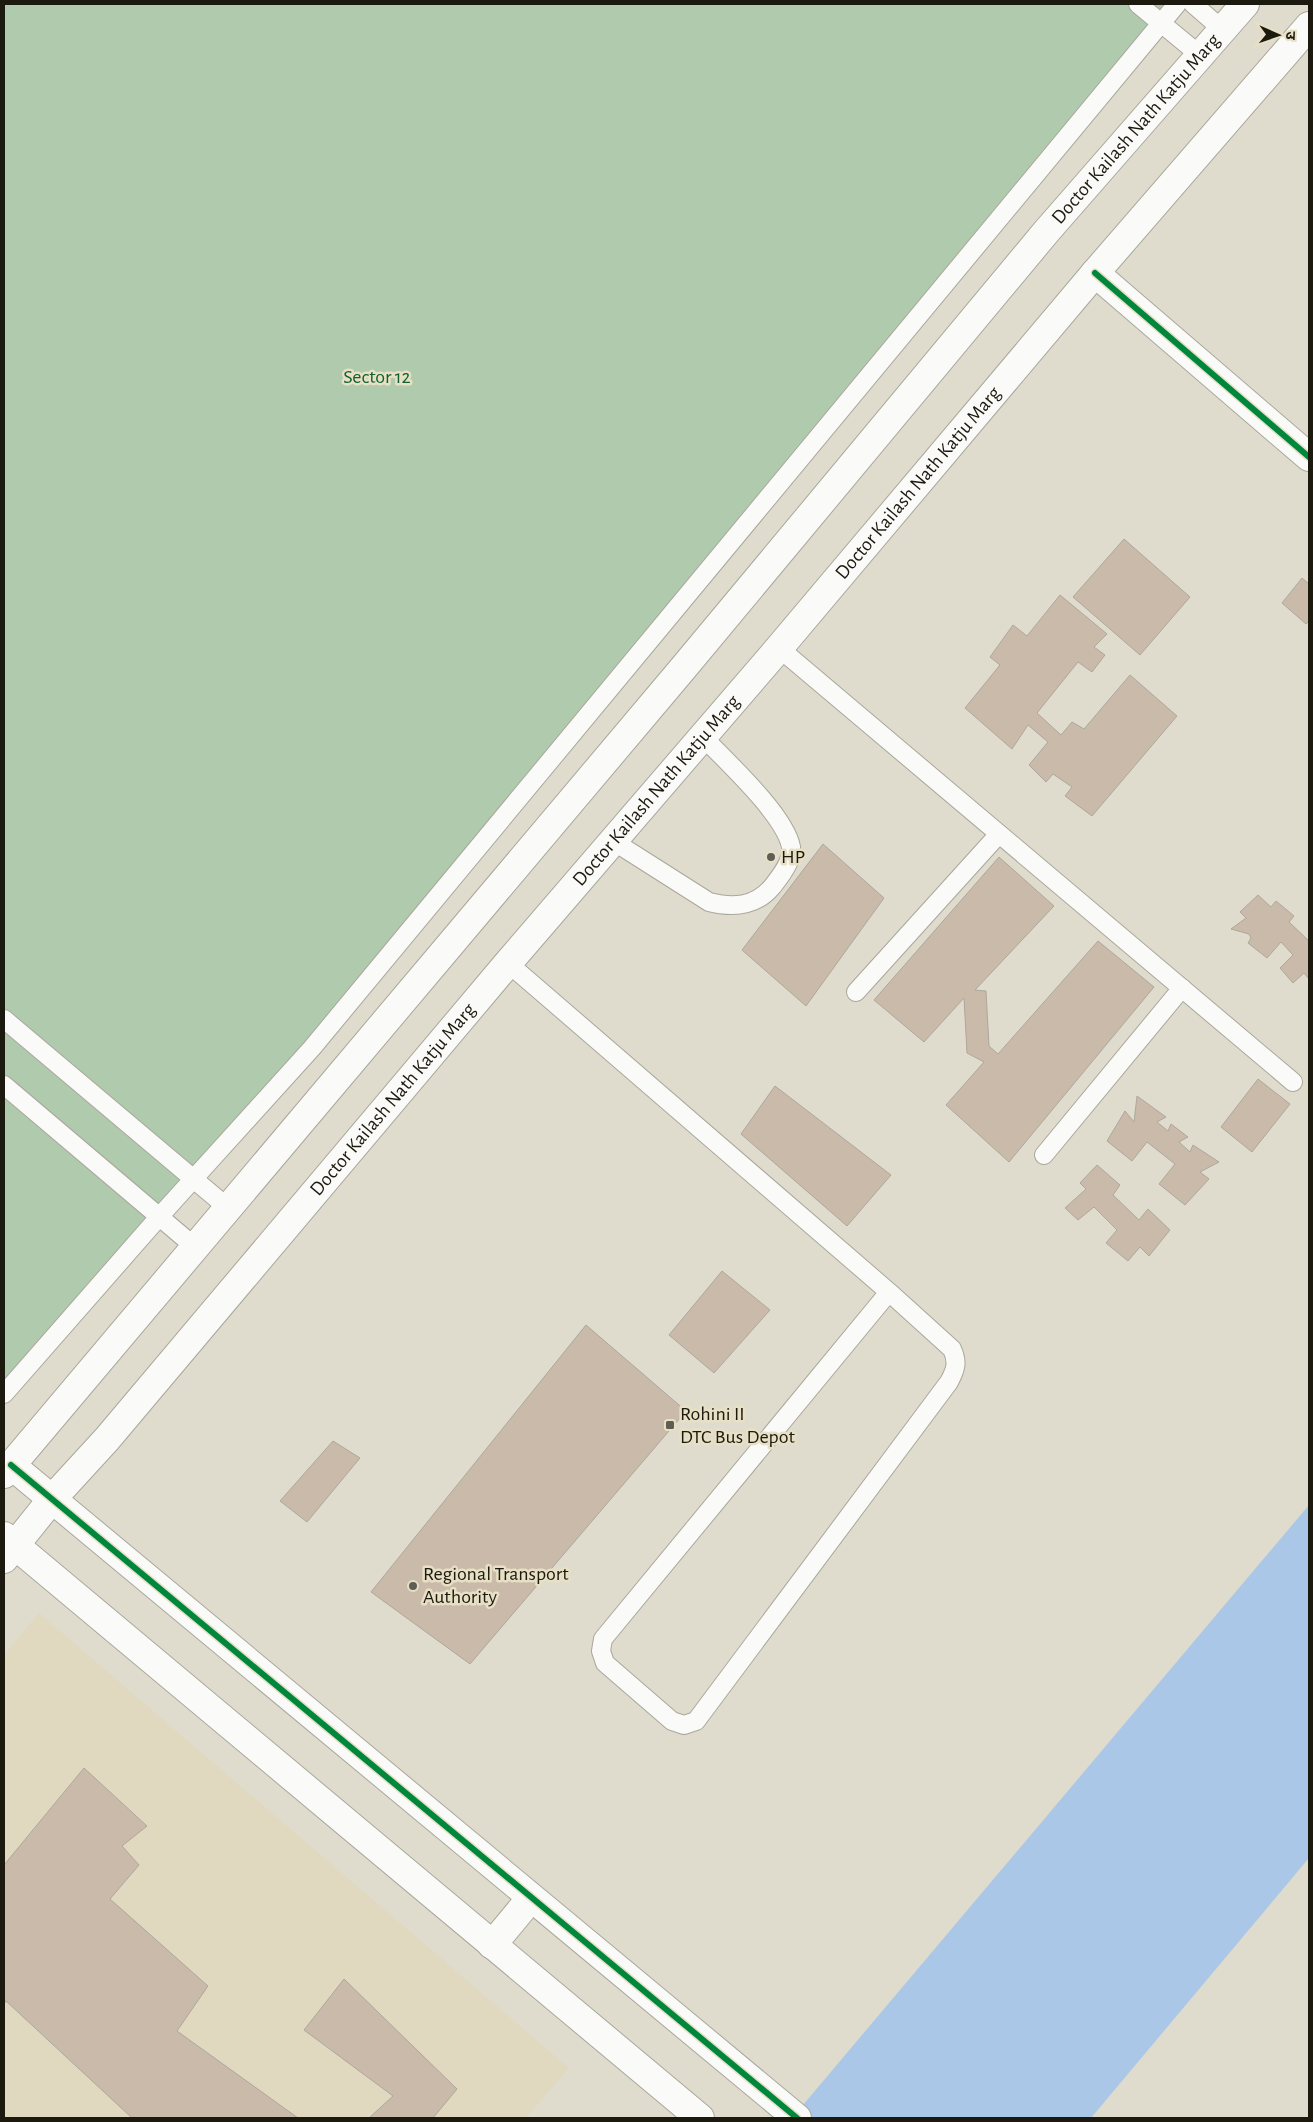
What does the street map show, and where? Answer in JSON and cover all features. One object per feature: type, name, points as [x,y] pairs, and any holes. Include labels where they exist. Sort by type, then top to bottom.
[{"type":"main road","name":"Doctor Kailash Nath Katju Marg","points":[[7,1470],[686,666],[1046,232],[1245,4]]},
{"type":"main road","name":"Doctor Kailash Nath Katju Marg","points":[[7,1547],[107,1439],[508,963],[779,648],[1095,273],[1309,26]]},
{"type":"main road","points":[[1095,273],[1309,456]]},
{"type":"main road","points":[[7,1470],[52,1499],[797,2118]]},
{"type":"main road","points":[[7,1547],[492,1944],[700,2118]]},
{"type":"main road","points":[[492,1944],[531,1898]]},
{"type":"lane","points":[[1138,4],[1201,56]]},
{"type":"lane","points":[[4,1394],[159,1217],[312,1048],[1177,4]]},
{"type":"lane","points":[[1193,4],[1223,30]]},
{"type":"lane","points":[[779,648],[1293,1082]]},
{"type":"lane","points":[[613,841],[709,902],[724,906],[752,903],[766,894],[789,861],[791,847],[775,814],[703,737]]},
{"type":"lane","points":[[856,992],[999,834]]},
{"type":"lane","points":[[508,963],[890,1292],[952,1349],[957,1358],[956,1371],[696,1721],[684,1725],[672,1721],[606,1663],[601,1651],[604,1639],[890,1292]]},
{"type":"lane","points":[[1044,1155],[1182,988]]},
{"type":"lane","points":[[4,1019],[228,1208]]},
{"type":"lane","points":[[4,1085],[195,1247]]},
{"type":"shaded area","points":[[39,1613],[569,2068],[526,2118],[4,2118],[4,1655]]},
{"type":"green space","name":"Sector 12","points":[[4,4],[1177,4],[4,1400]]},
{"type":"water","points":[[1309,1505],[1309,1858],[1091,2118],[792,2118]]},
{"type":"building","points":[[1124,539],[1190,597],[1140,655],[1073,597]]},
{"type":"building","points":[[1302,578],[1309,584],[1309,621],[1306,624],[1282,603]]},
{"type":"building","points":[[1060,595],[1107,634],[1094,647],[1105,655],[1092,672],[1078,662],[1037,713],[1061,735],[1072,722],[1084,729],[1130,675],[1177,716],[1092,816],[1065,796],[1072,787],[1053,774],[1046,782],[1029,765],[1048,742],[1028,725],[1012,749],[965,708],[1000,665],[990,657],[1013,625],[1027,636]]},
{"type":"building","points":[[823,844],[884,898],[806,1006],[742,950]]},
{"type":"building","points":[[999,857],[1054,906],[975,990],[986,991],[989,1046],[998,1054],[1098,941],[1154,987],[1009,1162],[946,1105],[984,1062],[967,1053],[964,998],[924,1042],[874,1000]]},
{"type":"building","points":[[1258,895],[1271,907],[1276,901],[1294,916],[1289,922],[1309,939],[1309,979],[1304,973],[1293,983],[1280,968],[1293,955],[1281,942],[1267,958],[1248,943],[1251,938],[1249,934],[1231,929],[1246,918],[1240,912]]},
{"type":"building","points":[[1258,1079],[1290,1104],[1252,1152],[1221,1127]]},
{"type":"building","points":[[775,1086],[891,1175],[847,1226],[741,1134]]},
{"type":"building","points":[[1137,1096],[1166,1117],[1157,1122],[1168,1131],[1171,1124],[1188,1137],[1179,1142],[1190,1152],[1193,1145],[1219,1162],[1200,1172],[1209,1179],[1185,1205],[1159,1184],[1175,1164],[1147,1142],[1132,1161],[1107,1141],[1125,1111],[1134,1122]]},
{"type":"building","points":[[1097,1165],[1120,1185],[1113,1195],[1139,1220],[1148,1209],[1170,1230],[1149,1256],[1140,1247],[1128,1261],[1106,1243],[1117,1230],[1094,1207],[1078,1220],[1065,1208],[1086,1189],[1080,1183]]},
{"type":"building","points":[[722,1271],[770,1310],[714,1373],[669,1335]]},
{"type":"building","points":[[586,1325],[686,1411],[470,1664],[371,1592]]},
{"type":"building","points":[[333,1441],[360,1458],[307,1522],[280,1501]]},
{"type":"building","points":[[84,1768],[147,1826],[122,1846],[139,1865],[110,1899],[208,1986],[177,2031],[298,2118],[132,2118],[6,2001],[4,2004],[4,1865]]},
{"type":"building","points":[[344,1979],[457,2089],[433,2118],[369,2118],[393,2096],[304,2030]]},
{"type":"cycle path","points":[[1095,273],[1309,457]]},
{"type":"cycle path","points":[[11,1465],[797,2118]]},
{"type":"place","name":"HP","points":[[771,857]]},
{"type":"place","name":"Rohini II DTC Bus Depot","points":[[670,1425]]},
{"type":"place","name":"Regional Transport Authority","points":[[413,1586]]}]
